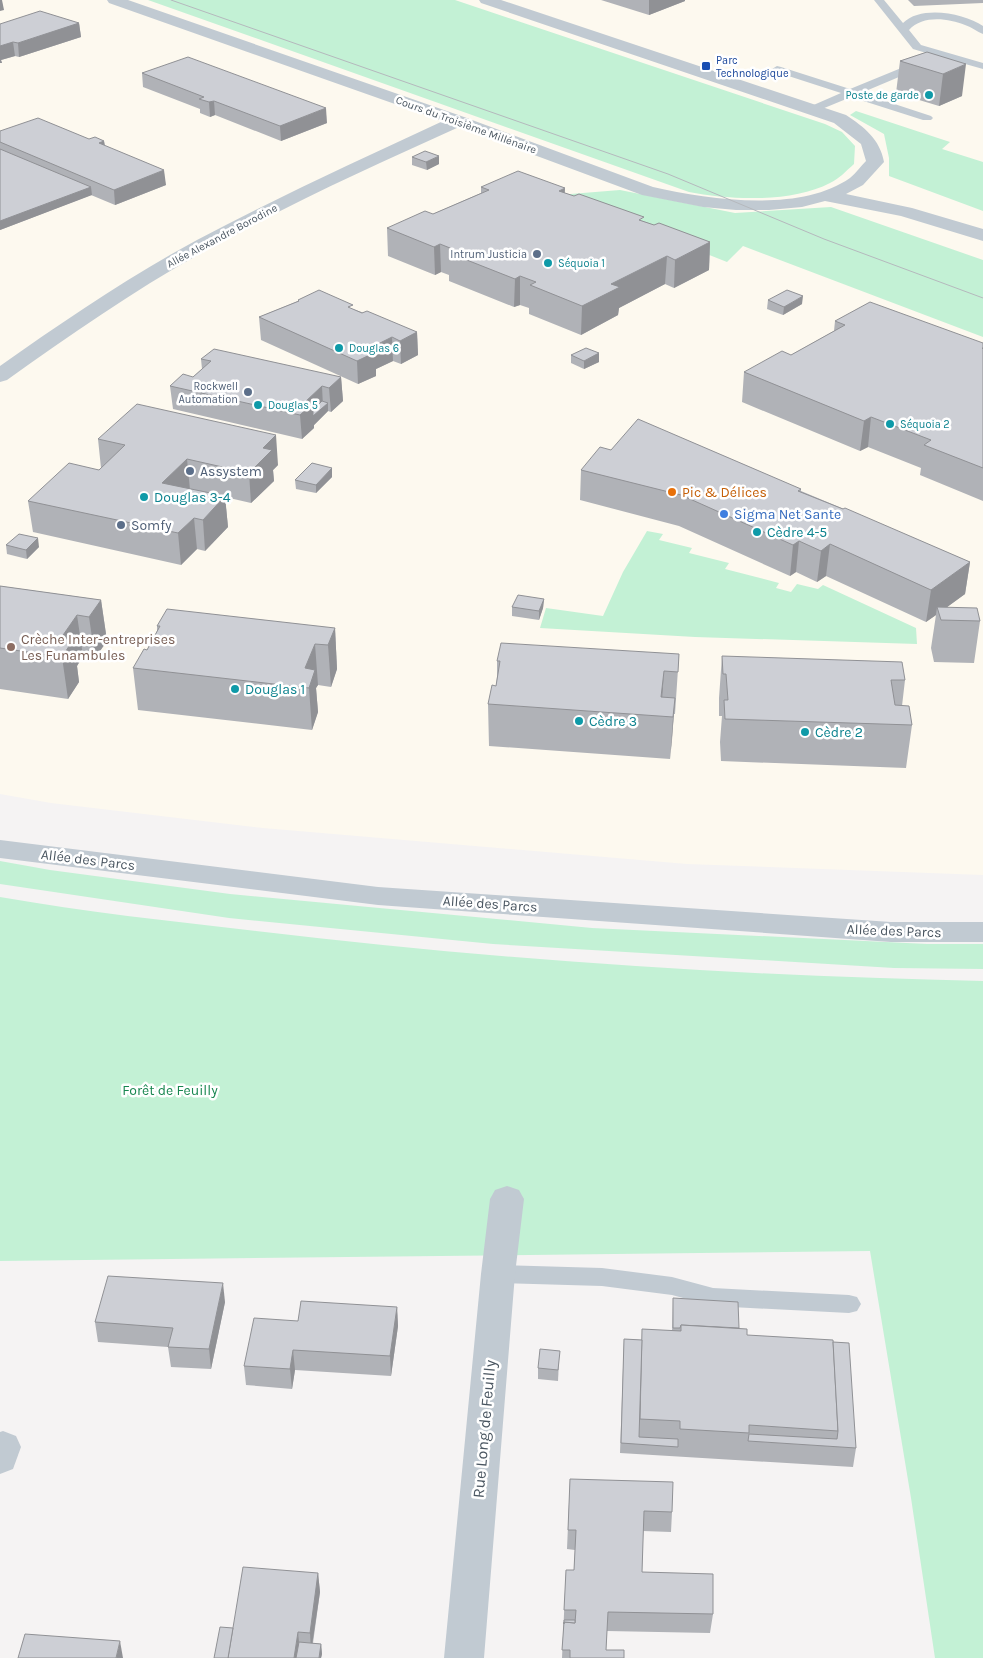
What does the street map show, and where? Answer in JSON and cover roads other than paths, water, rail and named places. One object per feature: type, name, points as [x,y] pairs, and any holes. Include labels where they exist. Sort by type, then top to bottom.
[{"type":"street","name":"Cours du Troisième Millénaire","points":[[114,0],[458,121],[648,191],[678,199],[722,205],[790,203],[826,196],[849,187],[863,177],[879,190],[925,215]]},
{"type":"street","points":[[486,0],[840,119],[857,130],[872,145],[875,162],[863,177]]},
{"type":"street","name":"Allée Alexandre Borodine","points":[[0,376],[82,317],[203,244],[327,181],[458,121]]},
{"type":"street","name":"Cours du Troisième Millénaire","points":[[826,196],[862,201],[925,215],[983,235]]},
{"type":"street","name":"Allée des Parcs","points":[[0,849],[378,896],[891,932],[983,932]]},
{"type":"street","name":"Rue Long de Feuilly","points":[[464,1658],[498,1274],[507,1199]]},
{"type":"lane","points":[[879,0],[918,47],[983,66]]},
{"type":"lane","points":[[903,30],[915,19],[931,17],[965,21],[978,26],[983,31]]},
{"type":"lane","points":[[813,109],[944,54]]},
{"type":"lane","points":[[777,68],[927,118]]},
{"type":"lane","points":[[498,1274],[602,1277],[672,1286],[713,1297],[848,1304]]},
{"type":"tram line","points":[[171,0],[668,174],[824,239],[983,298]]},
{"type":"place","name":"Parc Technologique","points":[[706,66]]},
{"type":"place","name":"Poste de garde","points":[[929,95]]},
{"type":"place","name":"Intrum Justicia","points":[[537,254]]},
{"type":"place","name":"Séquoia 1","points":[[548,263]]},
{"type":"place","name":"Douglas 6","points":[[339,348]]},
{"type":"place","name":"Rockwell Automation","points":[[248,392]]},
{"type":"place","name":"Douglas 5","points":[[258,405]]},
{"type":"place","name":"Séquoia 2","points":[[890,424]]},
{"type":"place","name":"Assystem","points":[[190,471]]},
{"type":"place","name":"Pic & Délices","points":[[672,492]]},
{"type":"place","name":"Douglas 3-4","points":[[144,497]]},
{"type":"place","name":"Sigma Net Sante","points":[[724,514]]},
{"type":"place","name":"Somfy","points":[[121,525]]},
{"type":"place","name":"Cèdre 4-5","points":[[757,532]]},
{"type":"place","name":"Crèche Inter-entreprises Les Funambules","points":[[11,647]]},
{"type":"place","name":"Douglas 1","points":[[235,689]]},
{"type":"place","name":"Cèdre 3","points":[[579,721]]},
{"type":"place","name":"Cèdre 2","points":[[805,732]]},
{"type":"park label","name":"Forêt de Feuilly","points":[[170,1090]]}]
